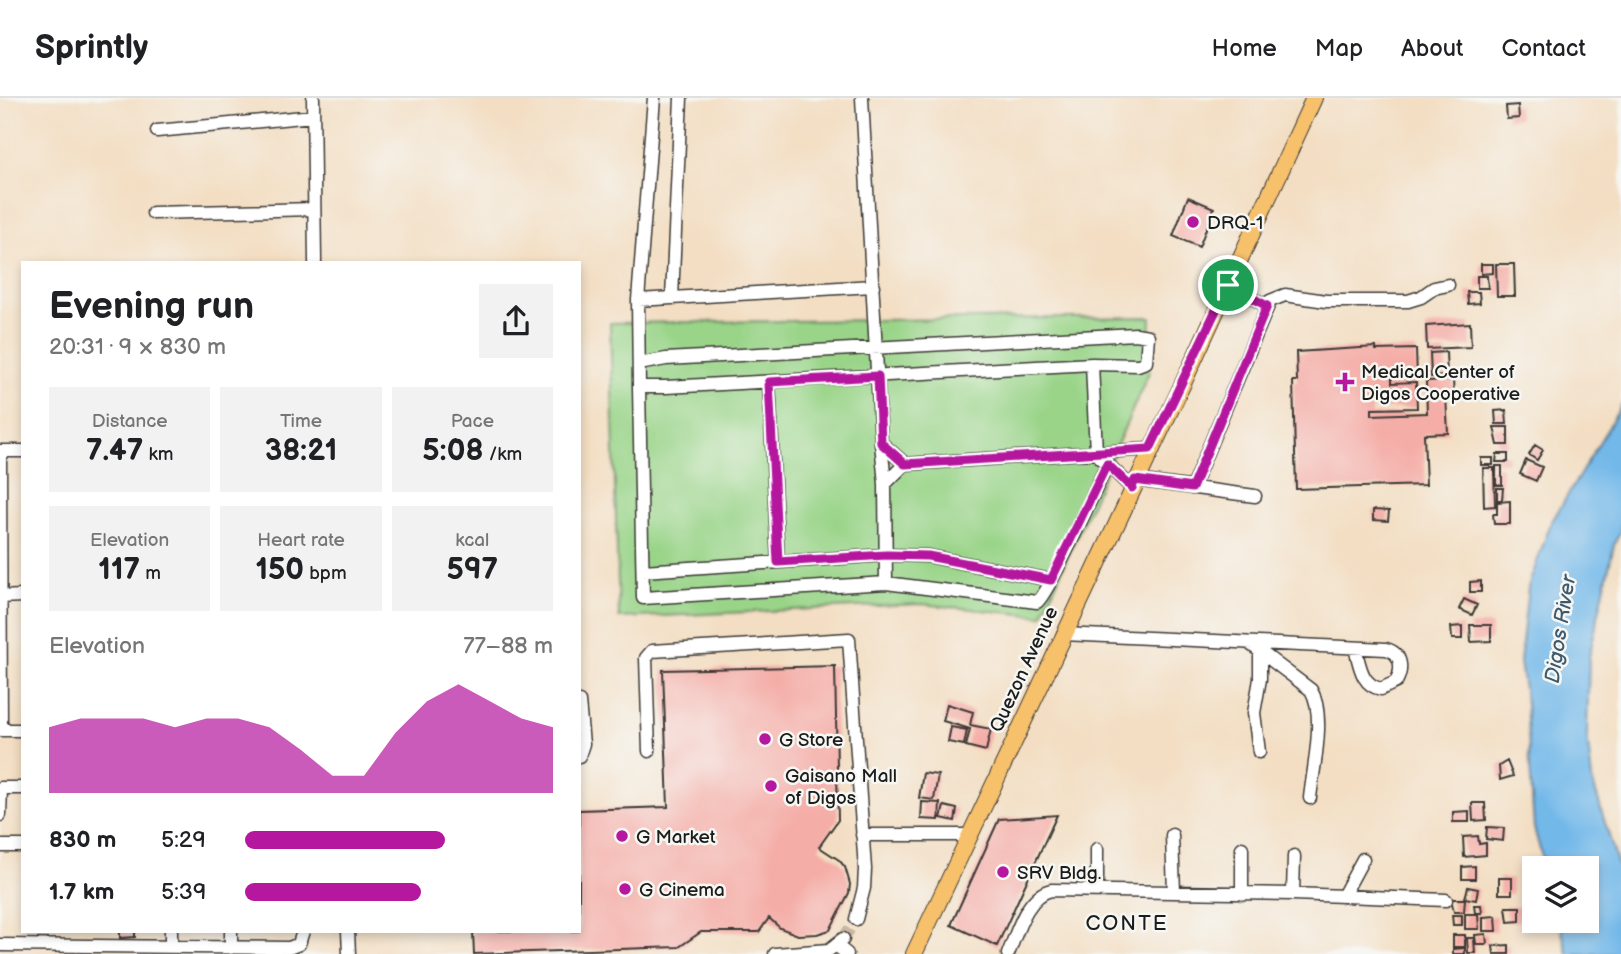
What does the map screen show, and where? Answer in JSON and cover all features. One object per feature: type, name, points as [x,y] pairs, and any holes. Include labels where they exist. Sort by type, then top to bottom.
[{"type":"main road","name":"Quezon Avenue","points":[[914,954],[1314,98]]},
{"type":"street","points":[[313,98],[315,261]]},
{"type":"street","points":[[654,98],[638,300],[643,598],[886,583],[1037,602],[1051,580],[1107,464]]},
{"type":"street","points":[[672,298],[681,98]]},
{"type":"street","points":[[862,98],[885,484],[886,583]]},
{"type":"street","points":[[157,131],[313,117]]},
{"type":"street","points":[[153,213],[314,209]]},
{"type":"street","points":[[1228,285],[1267,306]]},
{"type":"street","points":[[1192,488],[1267,306],[1277,297],[1285,295],[1326,301],[1408,300],[1421,297],[1434,288],[1448,285]]},
{"type":"street","points":[[638,300],[873,286]]},
{"type":"street","points":[[639,364],[666,359],[1136,334],[1148,336],[1144,365],[1093,364],[639,387]]},
{"type":"street","points":[[1093,364],[1096,453],[1107,464],[1133,484],[1255,496]]},
{"type":"street","points":[[769,382],[778,562]]},
{"type":"street","points":[[881,443],[905,464]]},
{"type":"street","points":[[885,484],[905,464],[1150,449]]},
{"type":"street","points":[[21,451],[0,452],[1,730],[21,730]]},
{"type":"street","points":[[643,571],[886,555],[928,556],[1051,580]]},
{"type":"street","points":[[0,597],[21,596]]},
{"type":"street","points":[[1063,634],[1355,648]]},
{"type":"street","points":[[649,751],[646,658],[652,651],[849,639],[864,888],[856,919]]},
{"type":"street","points":[[1249,643],[1311,690],[1316,697],[1318,723],[1310,798]]},
{"type":"street","points":[[1259,752],[1254,713],[1260,679],[1260,653]]},
{"type":"street","points":[[581,723],[581,750]]},
{"type":"street","points":[[0,815],[0,788],[21,788]]},
{"type":"street","points":[[862,835],[968,835]]},
{"type":"street","points":[[1172,835],[1174,892]]},
{"type":"street","points":[[0,846],[21,846]]},
{"type":"street","points":[[1242,848],[1242,894]]},
{"type":"street","points":[[1097,849],[1097,891]]},
{"type":"street","points":[[1293,894],[1294,856]]},
{"type":"street","points":[[1343,897],[1363,859]]},
{"type":"street","points":[[1007,954],[1031,903],[1040,894],[1058,890],[1446,900]]},
{"type":"street","points":[[52,946],[53,933]]},
{"type":"street","points":[[171,933],[171,947]]},
{"type":"street","points":[[231,933],[231,948]]},
{"type":"street","points":[[0,945],[289,948],[301,940],[303,933]]},
{"type":"street","points":[[348,933],[349,954]]},
{"type":"street","points":[[775,954],[820,951],[840,942],[848,954]]},
{"type":"green space","points":[[1151,317],[1149,372],[1042,616],[921,604],[619,618],[610,323]]},
{"type":"water","name":"Digos River","points":[[1621,406],[1621,529],[1614,545],[1589,657],[1587,734],[1592,780],[1621,875],[1621,954],[1568,954],[1562,933],[1599,933],[1599,856],[1542,856],[1534,828],[1526,704],[1520,662],[1528,587],[1551,523]]},
{"type":"building","points":[[1518,105],[1519,118],[1507,119],[1506,106]]},
{"type":"building","name":"DRQ-1","points":[[1188,197],[1214,208],[1199,247],[1173,236]]},
{"type":"building","points":[[1481,264],[1493,264],[1493,273],[1481,274]]},
{"type":"building","points":[[1496,264],[1514,264],[1515,296],[1497,296]]},
{"type":"building","points":[[1477,276],[1487,276],[1488,288],[1477,288]]},
{"type":"building","points":[[1467,292],[1479,292],[1480,303],[1468,304]]},
{"type":"building","points":[[1470,323],[1471,347],[1427,349],[1426,326]]},
{"type":"building","points":[[1376,347],[1376,350],[1416,349],[1417,377],[1392,378],[1392,383],[1416,382],[1417,408],[1372,409],[1372,415],[1427,413],[1426,381],[1453,380],[1454,396],[1446,396],[1448,433],[1424,434],[1426,485],[1296,489],[1293,381],[1297,381],[1296,352]]},
{"type":"building","points":[[1446,352],[1447,376],[1431,377],[1430,353]]},
{"type":"building","points":[[1506,410],[1507,424],[1496,424],[1495,411]]},
{"type":"building","points":[[1494,427],[1508,427],[1508,445],[1498,445]]},
{"type":"building","points":[[1535,445],[1543,450],[1537,460],[1529,455]]},
{"type":"building","points":[[1497,454],[1508,454],[1508,462],[1496,462]]},
{"type":"building","points":[[1481,458],[1493,458],[1493,465],[1481,465]]},
{"type":"building","points":[[1526,460],[1542,467],[1536,481],[1520,474]]},
{"type":"building","points":[[1496,466],[1502,466],[1502,485],[1496,485]]},
{"type":"building","points":[[1483,468],[1494,468],[1495,506],[1484,507]]},
{"type":"building","points":[[1497,488],[1503,488],[1502,500],[1497,500]]},
{"type":"building","points":[[1510,501],[1510,524],[1494,524],[1493,514],[1497,514],[1497,502]]},
{"type":"building","points":[[1373,510],[1389,511],[1388,521],[1373,520]]},
{"type":"building","points":[[1481,581],[1481,592],[1470,592],[1470,582]]},
{"type":"building","points":[[1464,599],[1477,605],[1472,615],[1459,609]]},
{"type":"building","points":[[1470,625],[1491,625],[1491,641],[1471,642]]},
{"type":"building","points":[[1462,626],[1462,639],[1452,639],[1451,627]]},
{"type":"building","points":[[835,666],[838,820],[819,847],[845,867],[850,884],[849,893],[830,930],[798,935],[780,928],[769,918],[759,932],[701,932],[679,947],[474,954],[473,933],[581,933],[581,810],[668,807],[663,670]]},
{"type":"building","points":[[947,704],[973,712],[970,725],[991,729],[986,751],[966,746],[970,729],[943,721]]},
{"type":"building","points":[[951,727],[967,730],[964,745],[948,742]]},
{"type":"building","points":[[1507,761],[1513,776],[1500,780],[1499,766]]},
{"type":"building","points":[[923,773],[938,775],[934,800],[919,798]]},
{"type":"building","points":[[922,802],[940,803],[939,820],[921,819]]},
{"type":"building","points":[[1472,803],[1485,803],[1486,820],[1473,821]]},
{"type":"building","points":[[944,806],[957,809],[955,821],[941,818]]},
{"type":"building","points":[[1469,811],[1469,822],[1453,822],[1453,812]]},
{"type":"building","name":"SRV Bldg.","points":[[1057,815],[997,946],[951,925],[999,819]]},
{"type":"building","points":[[1487,827],[1504,828],[1503,841],[1486,839]]},
{"type":"building","points":[[1478,836],[1479,844],[1486,843],[1486,855],[1464,857],[1463,837]]},
{"type":"building","points":[[1475,866],[1475,879],[1462,879],[1462,867]]},
{"type":"building","points":[[1499,878],[1512,878],[1512,894],[1499,894]]},
{"type":"building","points":[[1468,887],[1478,889],[1476,900],[1465,898]]},
{"type":"building","points":[[1451,899],[1465,899],[1464,912],[1454,912]]},
{"type":"building","points":[[1474,905],[1481,905],[1482,913],[1475,913]]},
{"type":"building","points":[[1506,907],[1520,907],[1520,921],[1508,922]]},
{"type":"building","points":[[1465,914],[1478,914],[1479,929],[1465,929]]},
{"type":"building","points":[[1452,915],[1462,915],[1462,925],[1453,925]]},
{"type":"building","points":[[1496,916],[1497,931],[1483,931],[1483,917]]},
{"type":"building","points":[[120,933],[135,933],[135,937],[120,938]]},
{"type":"building","points":[[1486,934],[1487,944],[1476,944],[1475,935]]},
{"type":"building","points":[[1453,935],[1465,935],[1465,947],[1453,947]]},
{"type":"building","points":[[1467,938],[1474,938],[1475,953],[1468,953]]},
{"type":"building","points":[[1509,945],[1509,954],[1494,954],[1493,946]]},
{"type":"building","points":[[1465,948],[1465,954],[1453,954],[1453,949]]},
{"type":"tunnel","points":[[843,939],[856,919]]},
{"type":"place","name":"DRQ-1","points":[[1193,222]]},
{"type":"place","name":"Medical Center of Digos Cooperative","points":[[1345,382]]},
{"type":"place","name":"G Store","points":[[765,739]]},
{"type":"place","name":"Gaisano Mall of Digos","points":[[771,786]]},
{"type":"place","name":"G Market","points":[[622,836]]},
{"type":"place","name":"SRV Bldg.","points":[[1003,872]]},
{"type":"place","name":"G Cinema","points":[[625,889]]},
{"type":"district","name":"CONTE","points":[[1127,923]]},
{"type":"route","points":[[1228,285],[1267,306],[1192,488],[1135,480],[1132,488],[1107,464],[1051,580],[928,556],[886,555],[778,562],[769,382],[878,376],[881,443],[905,464],[1150,449],[1228,285]]}]
